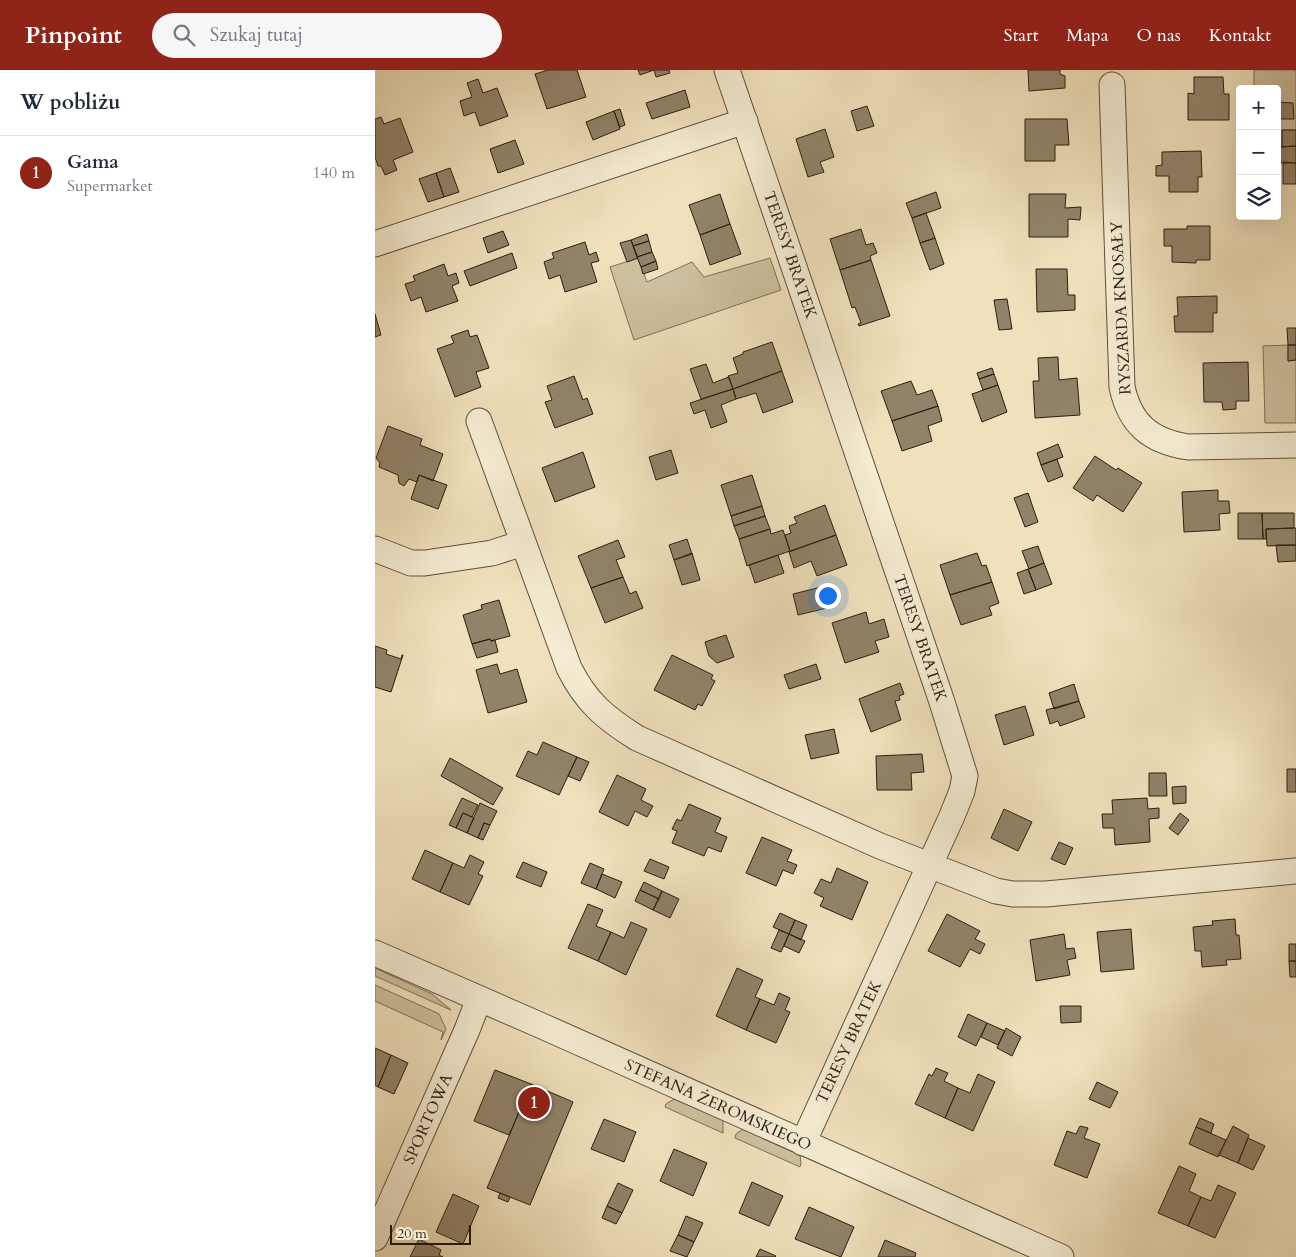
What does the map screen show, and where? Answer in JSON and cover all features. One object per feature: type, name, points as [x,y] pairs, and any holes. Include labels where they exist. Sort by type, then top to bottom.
[{"type":"street","name":"TERESY BRATEK","points":[[727,70],[965,776],[963,792],[803,1143]]},
{"type":"street","name":"RYSZARDA KNOSAŁY","points":[[1112,85],[1122,387],[1126,404],[1143,428],[1157,438],[1173,445],[1187,447],[1296,445]]},
{"type":"street","points":[[375,244],[745,120]]},
{"type":"street","points":[[479,421],[569,668],[589,700],[605,716],[637,738],[880,846],[996,891],[1013,894],[1046,894],[1296,871]]},
{"type":"street","points":[[375,549],[411,563],[425,563],[491,553],[523,543]]},
{"type":"street","name":"STEFANA ŻEROMSKIEGO","points":[[375,954],[1061,1257]]},
{"type":"street","name":"SPORTOWA","points":[[375,1238],[479,999]]},
{"type":"shaded area","points":[[1254,70],[1296,70],[1296,130],[1282,130],[1282,147],[1281,85],[1254,85]]},
{"type":"shaded area","points":[[638,258],[647,282],[692,262],[704,277],[770,258],[781,290],[634,340],[610,267]]},
{"type":"shaded area","points":[[1288,345],[1288,361],[1296,360],[1296,423],[1265,423],[1263,346]]},
{"type":"shaded area","points":[[375,968],[432,994],[451,1010],[375,976]]},
{"type":"shaded area","points":[[375,985],[439,1014],[446,1029],[441,1040],[443,1032],[375,1001]]},
{"type":"shaded area","points":[[674,1099],[723,1120],[723,1133],[665,1107],[666,1104]]},
{"type":"shaded area","points":[[743,1129],[800,1155],[800,1167],[735,1138],[736,1134]]},
{"type":"building","points":[[548,70],[577,70],[586,97],[547,109],[535,74]]},
{"type":"building","points":[[638,70],[654,70],[640,75]]},
{"type":"building","points":[[654,70],[669,70],[670,73],[656,77]]},
{"type":"building","points":[[1028,70],[1060,70],[1060,74],[1065,76],[1065,88],[1029,91]]},
{"type":"building","points":[[1194,77],[1223,77],[1224,94],[1229,94],[1229,120],[1188,120],[1188,93],[1194,94]]},
{"type":"building","points":[[478,79],[483,93],[497,88],[508,116],[480,126],[475,112],[464,116],[460,101],[472,97],[467,83]]},
{"type":"building","points":[[685,90],[690,107],[652,119],[646,103]]},
{"type":"building","points":[[1281,102],[1293,103],[1294,119],[1281,119]]},
{"type":"building","points":[[867,106],[874,126],[857,131],[851,111]]},
{"type":"building","points":[[620,109],[625,125],[620,127],[614,111]]},
{"type":"building","points":[[614,111],[620,129],[593,140],[586,122]]},
{"type":"building","points":[[381,117],[384,124],[400,118],[413,152],[393,160],[397,170],[385,175],[381,166],[378,166],[375,157],[375,119]]},
{"type":"building","points":[[1025,119],[1067,119],[1069,145],[1055,145],[1055,161],[1025,161]]},
{"type":"building","points":[[825,129],[834,157],[820,162],[824,172],[808,177],[796,139]]},
{"type":"building","points":[[1282,130],[1296,130],[1296,146],[1282,147]]},
{"type":"building","points":[[515,140],[524,164],[498,173],[490,149]]},
{"type":"building","points":[[1296,146],[1296,163],[1281,163],[1281,147]]},
{"type":"building","points":[[1201,151],[1202,177],[1198,177],[1198,192],[1169,192],[1169,176],[1156,176],[1156,166],[1162,165],[1162,152]]},
{"type":"building","points":[[1283,162],[1296,163],[1296,184],[1283,184]]},
{"type":"building","points":[[450,168],[459,192],[444,197],[436,173]]},
{"type":"building","points":[[436,173],[444,197],[428,202],[419,179]]},
{"type":"building","points":[[936,192],[941,208],[912,218],[906,203]]},
{"type":"building","points":[[720,194],[730,224],[700,235],[689,205]]},
{"type":"building","points":[[1029,194],[1066,194],[1065,208],[1081,207],[1080,220],[1068,219],[1068,237],[1029,237]]},
{"type":"building","points":[[926,213],[935,238],[920,243],[912,218]]},
{"type":"building","points":[[730,224],[741,254],[710,265],[700,235]]},
{"type":"building","points":[[1187,226],[1210,226],[1210,260],[1196,260],[1196,263],[1172,262],[1172,246],[1164,246],[1164,229],[1187,229]]},
{"type":"building","points":[[861,229],[866,245],[873,243],[877,253],[870,256],[871,260],[840,270],[830,239]]},
{"type":"building","points":[[503,231],[509,245],[488,253],[483,238]]},
{"type":"building","points":[[647,234],[649,241],[633,246],[631,240]]},
{"type":"building","points":[[935,238],[944,264],[930,270],[920,243]]},
{"type":"building","points":[[631,240],[638,258],[627,262],[620,243]]},
{"type":"building","points":[[649,241],[652,252],[637,257],[633,246]]},
{"type":"building","points":[[585,242],[589,255],[596,252],[599,261],[591,263],[597,282],[565,292],[560,275],[549,279],[544,262],[554,258],[552,253]]},
{"type":"building","points":[[652,252],[656,261],[641,267],[637,257]]},
{"type":"building","points":[[512,253],[517,268],[470,286],[464,271]]},
{"type":"building","points":[[871,260],[890,316],[859,326],[858,324],[861,323],[855,307],[852,308],[840,270]]},
{"type":"building","points":[[656,261],[658,269],[643,274],[641,267]]},
{"type":"building","points":[[444,264],[448,276],[456,273],[459,283],[452,286],[458,301],[426,312],[421,297],[411,301],[405,284],[415,281],[413,276]]},
{"type":"building","points":[[1036,269],[1067,269],[1068,295],[1075,295],[1075,310],[1037,312]]},
{"type":"building","points":[[1217,296],[1217,313],[1213,313],[1213,332],[1175,332],[1174,316],[1178,316],[1177,297]]},
{"type":"building","points":[[1007,299],[1012,329],[999,330],[994,300]]},
{"type":"building","points":[[375,314],[381,335],[375,337]]},
{"type":"building","points":[[1287,328],[1296,328],[1296,345],[1288,345]]},
{"type":"building","points":[[468,330],[470,337],[477,335],[489,368],[476,372],[481,387],[455,397],[437,349],[454,343],[451,336]]},
{"type":"building","points":[[772,342],[782,371],[733,389],[728,376],[738,373],[733,358],[743,354],[743,352]]},
{"type":"building","points":[[1288,345],[1296,345],[1296,360],[1288,361]]},
{"type":"building","points":[[1058,357],[1059,380],[1077,378],[1080,415],[1035,418],[1033,381],[1039,381],[1038,358]]},
{"type":"building","points":[[1248,362],[1249,401],[1236,401],[1236,409],[1223,410],[1222,402],[1204,402],[1203,363]]},
{"type":"building","points":[[706,364],[713,383],[729,377],[733,389],[701,399],[690,369]]},
{"type":"building","points":[[992,368],[994,374],[979,379],[977,373]]},
{"type":"building","points":[[782,371],[793,402],[763,413],[756,393],[736,399],[733,389]]},
{"type":"building","points":[[994,374],[998,385],[983,390],[979,379]]},
{"type":"building","points":[[574,376],[583,400],[587,398],[593,414],[555,428],[545,402],[552,400],[547,386]]},
{"type":"building","points":[[911,381],[917,395],[932,390],[938,406],[892,421],[881,391]]},
{"type":"building","points":[[998,385],[1007,412],[982,422],[972,394]]},
{"type":"building","points":[[733,389],[736,399],[721,405],[727,422],[711,428],[705,410],[694,414],[690,403]]},
{"type":"building","points":[[938,406],[942,421],[928,426],[932,441],[902,451],[892,421]]},
{"type":"building","points":[[388,426],[422,439],[420,445],[443,454],[433,481],[419,475],[417,482],[409,479],[404,486],[399,483],[398,475],[379,467],[380,463],[376,458]]},
{"type":"building","points":[[1058,444],[1063,457],[1041,465],[1037,453]]},
{"type":"building","points":[[671,450],[678,473],[656,480],[649,457]]},
{"type":"building","points":[[583,452],[595,487],[555,502],[542,468]]},
{"type":"building","points":[[1095,456],[1116,470],[1118,468],[1142,483],[1123,512],[1097,495],[1093,501],[1073,488]]},
{"type":"building","points":[[1057,459],[1063,476],[1048,482],[1041,465]]},
{"type":"building","points":[[419,475],[447,485],[438,509],[411,499]]},
{"type":"building","points":[[752,475],[762,506],[731,516],[721,485]]},
{"type":"building","points":[[1218,490],[1218,501],[1229,501],[1230,513],[1219,514],[1220,530],[1184,532],[1182,492]]},
{"type":"building","points":[[1028,493],[1038,522],[1025,527],[1014,498]]},
{"type":"building","points":[[825,505],[836,535],[790,551],[785,535],[791,533],[789,526],[797,523],[794,517]]},
{"type":"building","points":[[762,506],[765,516],[734,526],[731,516]]},
{"type":"building","points":[[1238,513],[1262,513],[1263,539],[1238,539]]},
{"type":"building","points":[[1262,513],[1294,513],[1294,528],[1266,529],[1266,539],[1263,539]]},
{"type":"building","points":[[765,516],[770,529],[739,539],[734,526]]},
{"type":"building","points":[[1296,528],[1296,545],[1267,546],[1266,529]]},
{"type":"building","points":[[770,529],[771,534],[783,530],[790,551],[747,566],[739,539]]},
{"type":"building","points":[[836,535],[847,565],[817,576],[811,561],[794,568],[789,552]]},
{"type":"building","points":[[687,539],[692,554],[674,560],[669,545]]},
{"type":"building","points":[[618,540],[625,557],[616,560],[623,577],[591,588],[578,556]]},
{"type":"building","points":[[1276,545],[1296,545],[1296,561],[1278,562]]},
{"type":"building","points":[[1038,546],[1044,563],[1029,569],[1022,551]]},
{"type":"building","points":[[692,553],[700,580],[682,585],[674,560]]},
{"type":"building","points":[[977,553],[982,566],[986,565],[992,582],[950,595],[940,565]]},
{"type":"building","points":[[778,555],[784,573],[755,583],[749,565]]},
{"type":"building","points":[[1044,563],[1052,584],[1036,590],[1028,569]]},
{"type":"building","points":[[1028,569],[1036,590],[1024,594],[1017,573]]},
{"type":"building","points":[[623,577],[630,594],[636,591],[643,608],[605,623],[591,588]]},
{"type":"building","points":[[992,582],[999,603],[989,607],[992,615],[961,625],[950,595]]},
{"type":"building","points":[[821,587],[827,608],[798,615],[793,594]]},
{"type":"building","points":[[499,600],[510,636],[472,644],[463,615],[482,609],[481,605]]},
{"type":"building","points":[[866,612],[869,624],[884,619],[889,637],[875,641],[879,652],[845,663],[832,623]]},
{"type":"building","points":[[726,635],[734,657],[717,663],[709,656],[705,642]]},
{"type":"building","points":[[490,639],[491,641],[495,640],[498,652],[477,658],[472,644]]},
{"type":"building","points":[[375,646],[387,650],[386,654],[401,659],[403,655],[391,692],[375,687]]},
{"type":"building","points":[[672,655],[713,675],[711,679],[715,681],[702,706],[698,704],[695,710],[654,690]]},
{"type":"building","points":[[497,664],[500,674],[517,669],[527,702],[488,713],[476,670]]},
{"type":"building","points":[[816,664],[821,679],[789,689],[784,675]]},
{"type":"building","points":[[900,683],[904,694],[899,696],[900,700],[895,701],[901,720],[871,732],[859,699]]},
{"type":"building","points":[[1074,684],[1079,701],[1054,709],[1049,693]]},
{"type":"building","points":[[1079,701],[1085,717],[1060,726],[1058,721],[1050,724],[1046,710]]},
{"type":"building","points":[[1025,706],[1034,735],[1004,745],[995,715]]},
{"type":"building","points":[[834,729],[839,753],[811,759],[805,735]]},
{"type":"building","points":[[543,742],[577,757],[559,795],[516,776],[528,751],[537,755]]},
{"type":"building","points":[[922,754],[924,772],[911,773],[912,790],[877,790],[876,756]]},
{"type":"building","points":[[577,757],[589,762],[580,781],[568,776]]},
{"type":"building","points":[[450,758],[503,788],[493,805],[441,776]]},
{"type":"building","points":[[1287,769],[1296,769],[1296,792],[1287,792]]},
{"type":"building","points":[[1149,773],[1166,773],[1167,796],[1149,796]]},
{"type":"building","points":[[617,775],[646,789],[641,800],[653,806],[647,817],[635,811],[628,826],[599,812]]},
{"type":"building","points":[[1186,786],[1186,803],[1173,804],[1172,787]]},
{"type":"building","points":[[462,798],[478,805],[472,817],[463,813],[456,828],[449,825]]},
{"type":"building","points":[[1147,798],[1148,809],[1159,808],[1159,818],[1149,819],[1150,842],[1115,845],[1114,828],[1103,828],[1102,814],[1113,814],[1112,800]]},
{"type":"building","points":[[480,803],[497,811],[490,825],[484,823],[478,838],[467,833]]},
{"type":"building","points":[[689,804],[721,818],[715,832],[727,837],[721,852],[708,847],[704,856],[672,843],[677,831],[672,829],[677,819],[681,821]]},
{"type":"building","points":[[1004,809],[1032,822],[1018,851],[991,838]]},
{"type":"building","points":[[463,813],[474,818],[467,833],[456,828]]},
{"type":"building","points":[[1180,813],[1189,820],[1178,835],[1169,828]]},
{"type":"building","points":[[484,823],[490,825],[483,840],[478,838]]},
{"type":"building","points":[[762,837],[792,850],[787,861],[797,865],[793,874],[783,870],[776,886],[746,873]]},
{"type":"building","points":[[1059,842],[1073,848],[1065,865],[1051,859]]},
{"type":"building","points":[[425,850],[453,863],[440,892],[412,879]]},
{"type":"building","points":[[470,855],[484,862],[478,874],[483,876],[469,905],[440,892],[453,863],[464,868]]},
{"type":"building","points":[[650,859],[669,867],[664,879],[644,871]]},
{"type":"building","points":[[523,862],[547,872],[541,887],[516,877]]},
{"type":"building","points":[[590,863],[604,869],[596,889],[581,883]]},
{"type":"building","points":[[837,868],[868,882],[852,920],[820,906],[824,898],[814,893],[821,879],[831,883]]},
{"type":"building","points":[[602,874],[622,882],[615,898],[596,889]]},
{"type":"building","points":[[644,882],[662,891],[659,899],[640,890]]},
{"type":"building","points":[[640,890],[659,899],[653,910],[635,901]]},
{"type":"building","points":[[662,891],[679,899],[670,918],[653,910]]},
{"type":"building","points":[[588,904],[603,910],[596,926],[611,932],[598,961],[568,948]]},
{"type":"building","points":[[780,913],[795,920],[789,934],[773,927]]},
{"type":"building","points":[[947,914],[980,931],[975,939],[985,944],[980,954],[970,949],[960,967],[928,951]]},
{"type":"building","points":[[1235,919],[1236,935],[1239,935],[1241,959],[1226,960],[1227,965],[1202,967],[1201,951],[1195,951],[1193,927],[1213,925],[1212,921]]},
{"type":"building","points":[[795,920],[807,925],[801,940],[789,934]]},
{"type":"building","points":[[631,922],[647,929],[626,975],[598,961],[611,932],[624,938]]},
{"type":"building","points":[[1131,929],[1134,969],[1101,972],[1097,932]]},
{"type":"building","points":[[779,930],[789,934],[781,952],[771,948]]},
{"type":"building","points":[[789,934],[805,941],[799,953],[784,946]]},
{"type":"building","points":[[1064,934],[1066,949],[1074,948],[1076,958],[1067,960],[1070,975],[1036,981],[1030,940]]},
{"type":"building","points":[[1289,944],[1296,944],[1296,961],[1289,961]]},
{"type":"building","points":[[1289,961],[1296,961],[1296,977],[1290,977]]},
{"type":"building","points":[[737,968],[763,980],[755,997],[760,999],[746,1030],[716,1016]]},
{"type":"building","points":[[779,993],[790,998],[785,1010],[790,1012],[776,1043],[746,1030],[760,999],[774,1005]]},
{"type":"building","points":[[1060,1006],[1081,1006],[1081,1022],[1061,1023]]},
{"type":"building","points":[[968,1014],[987,1023],[976,1046],[958,1037]]},
{"type":"building","points":[[987,1023],[1005,1031],[998,1045],[981,1037]]},
{"type":"building","points":[[1006,1028],[1021,1037],[1012,1056],[997,1048]]},
{"type":"building","points":[[375,1048],[391,1055],[378,1087],[375,1085]]},
{"type":"building","points":[[391,1055],[408,1063],[394,1094],[378,1087]]},
{"type":"building","points":[[936,1068],[948,1073],[944,1081],[958,1088],[945,1118],[915,1104],[929,1074],[932,1076]]},
{"type":"building","points":[[495,1070],[531,1084],[509,1135],[474,1121]]},
{"type":"building","points":[[978,1074],[995,1082],[973,1131],[945,1118],[958,1088],[970,1093]]},
{"type":"building","points":[[1097,1082],[1118,1092],[1110,1108],[1089,1099]]},
{"type":"building","points":[[531,1084],[573,1102],[530,1205],[487,1188]]},
{"type":"building","points":[[1200,1118],[1214,1124],[1211,1133],[1196,1127]]},
{"type":"building","points":[[604,1119],[636,1132],[624,1162],[591,1149]]},
{"type":"building","points":[[1080,1126],[1088,1128],[1084,1138],[1100,1144],[1087,1178],[1054,1165],[1067,1131],[1076,1134]]},
{"type":"building","points":[[1233,1126],[1249,1135],[1238,1163],[1219,1155]]},
{"type":"building","points":[[1196,1127],[1226,1140],[1218,1157],[1189,1144]]},
{"type":"building","points":[[1248,1138],[1265,1146],[1253,1170],[1238,1163]]},
{"type":"building","points":[[674,1149],[707,1163],[693,1196],[660,1181]]},
{"type":"building","points":[[1179,1166],[1196,1174],[1189,1191],[1201,1197],[1188,1226],[1158,1213]]},
{"type":"building","points":[[752,1182],[783,1196],[769,1226],[739,1213]]},
{"type":"building","points":[[618,1183],[633,1190],[622,1213],[607,1206]]},
{"type":"building","points":[[1218,1185],[1236,1193],[1215,1238],[1188,1226],[1201,1197],[1211,1201]]},
{"type":"building","points":[[500,1193],[510,1197],[508,1202],[498,1198]]},
{"type":"building","points":[[453,1194],[479,1206],[463,1244],[436,1232]]},
{"type":"building","points":[[607,1206],[622,1213],[616,1224],[602,1218]]},
{"type":"building","points":[[809,1207],[854,1227],[841,1257],[795,1239]]},
{"type":"building","points":[[686,1216],[703,1223],[694,1242],[678,1235]]},
{"type":"building","points":[[678,1235],[694,1242],[687,1257],[670,1251]]},
{"type":"building","points":[[419,1239],[441,1250],[439,1255],[443,1257],[410,1257]]},
{"type":"building","points":[[885,1240],[916,1253],[915,1257],[878,1257]]},
{"type":"building","points":[[760,1249],[776,1256],[756,1257]]},
{"type":"place","name":"Gama","points":[[534,1103]]}]
